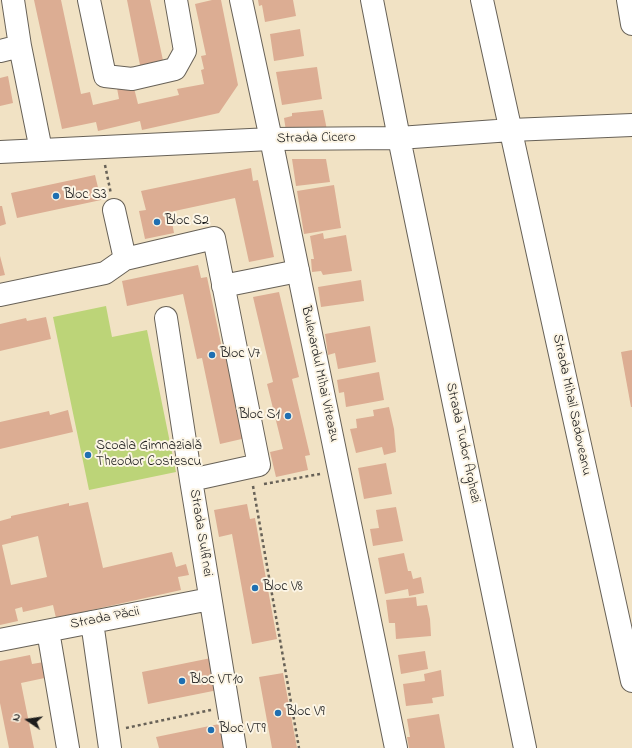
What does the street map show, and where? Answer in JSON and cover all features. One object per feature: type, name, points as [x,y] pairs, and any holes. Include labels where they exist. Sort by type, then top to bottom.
[{"type":"street","points":[[13,0],[10,48],[40,150]]},
{"type":"street","points":[[89,0],[105,76],[132,78],[175,70],[185,50],[176,0]]},
{"type":"street","name":"Bulevardul Mihai Viteazu","points":[[241,0],[396,748]]},
{"type":"street","name":"Strada Tudor Arghezi","points":[[372,0],[399,138],[525,748]]},
{"type":"street","name":"Strada Mihail Sadoveanu","points":[[482,0],[632,681]]},
{"type":"street","points":[[628,0],[632,24]]},
{"type":"street","name":"Strada Cicero","points":[[0,152],[271,140],[399,138],[511,130],[632,125]]},
{"type":"street","points":[[114,210],[125,259]]},
{"type":"street","points":[[0,295],[104,273],[125,259],[214,238],[259,465],[250,477],[191,480]]},
{"type":"street","points":[[223,286],[298,271]]},
{"type":"street","name":"Strada Sulfinei","points":[[166,318],[235,748]]},
{"type":"street","name":"Strada Păcii","points":[[0,640],[210,599]]},
{"type":"street","points":[[92,622],[109,740]]},
{"type":"street","points":[[48,631],[68,748]]},
{"type":"path","points":[[102,147],[114,210]]},
{"type":"path","points":[[299,748],[250,477],[339,470]]},
{"type":"path","points":[[109,740],[228,707]]},
{"type":"green space","points":[[106,306],[112,337],[147,330],[176,472],[89,490],[53,317]]},
{"type":"building","points":[[34,0],[61,0],[81,94],[90,92],[93,105],[119,99],[117,88],[133,84],[138,104],[179,95],[177,89],[204,84],[201,70],[204,69],[201,56],[206,55],[195,4],[212,0],[221,0],[238,85],[219,113],[142,130],[140,121],[98,131],[96,122],[62,129]]},
{"type":"building","points":[[127,0],[150,0],[164,65],[141,70]]},
{"type":"building","points":[[258,0],[293,0],[296,16],[265,22],[262,5],[259,6]]},
{"type":"building","points":[[300,29],[304,56],[274,61],[270,34]]},
{"type":"building","points":[[317,67],[322,99],[282,105],[276,72]]},
{"type":"building","points":[[8,76],[13,103],[0,106],[0,78]]},
{"type":"building","points":[[323,110],[327,130],[286,131],[284,118],[292,116],[292,113]]},
{"type":"building","points":[[292,159],[326,159],[330,182],[296,186]]},
{"type":"building","name":"Bloc S2","points":[[251,168],[253,181],[258,180],[274,257],[249,262],[235,198],[170,212],[174,233],[145,239],[139,211],[146,210],[141,191]]},
{"type":"building","name":"Bloc S3","points":[[95,175],[101,200],[17,218],[11,193]]},
{"type":"building","points":[[334,185],[341,228],[304,234],[297,191]]},
{"type":"building","points":[[0,206],[2,206],[6,224],[0,226]]},
{"type":"building","points":[[323,233],[324,239],[346,235],[352,271],[323,275],[321,271],[312,272],[311,259],[314,259],[310,236]]},
{"type":"building","points":[[0,256],[5,275],[0,276]]},
{"type":"building","name":"Bloc V7","points":[[198,265],[201,278],[207,277],[223,353],[228,352],[246,438],[220,444],[202,358],[197,359],[183,294],[127,306],[122,281]]},
{"type":"building","points":[[361,280],[364,301],[321,307],[318,287]]},
{"type":"building","name":"Bloc S1","points":[[279,292],[299,377],[292,379],[310,455],[305,456],[308,470],[276,477],[270,452],[283,449],[267,384],[273,382],[253,297]]},
{"type":"building","points":[[46,317],[51,339],[0,351],[0,324],[26,318],[27,321]]},
{"type":"building","points":[[370,326],[376,362],[338,369],[335,353],[328,355],[325,334]]},
{"type":"building","points":[[632,350],[632,407],[631,407],[621,352]]},
{"type":"building","points":[[379,372],[384,400],[346,407],[344,392],[339,393],[337,380]]},
{"type":"building","points":[[389,407],[394,429],[396,452],[384,455],[382,447],[356,453],[350,429],[357,428],[356,419],[374,416],[373,410]]},
{"type":"building","points":[[68,410],[73,432],[0,449],[0,422],[49,411],[50,415]]},
{"type":"building","points":[[386,463],[392,494],[364,499],[358,468]]},
{"type":"building","points":[[88,502],[103,568],[172,552],[176,567],[186,564],[189,575],[178,577],[181,590],[56,618],[53,605],[23,612],[22,607],[15,609],[18,621],[0,625],[0,521],[11,518],[11,516],[69,503],[69,506]],"holes":[[[38,536],[47,577],[11,585],[2,545]]]},
{"type":"building","name":"Bloc V8","points":[[247,504],[250,519],[255,518],[277,639],[252,644],[232,534],[219,537],[214,510]]},
{"type":"building","points":[[396,507],[403,541],[373,546],[370,529],[379,528],[376,510]]},
{"type":"building","points":[[404,553],[408,571],[411,571],[413,579],[421,577],[424,593],[409,596],[408,589],[385,594],[378,558]]},
{"type":"building","points":[[416,597],[417,606],[427,605],[431,636],[396,639],[395,623],[389,623],[386,600]]},
{"type":"building","points":[[425,651],[428,669],[401,674],[398,655]]},
{"type":"building","points":[[30,655],[32,664],[50,661],[54,676],[21,683],[34,748],[9,748],[0,703],[0,661]]},
{"type":"building","name":"Bloc VT10","points":[[216,657],[223,689],[148,704],[142,672]]},
{"type":"building","points":[[441,670],[444,696],[432,698],[433,703],[406,706],[403,684],[425,681],[424,674]]},
{"type":"building","name":"Bloc V9","points":[[283,673],[297,748],[272,748],[259,677]]},
{"type":"building","points":[[439,714],[445,748],[409,748],[407,737],[410,737],[407,719]]},
{"type":"building","name":"Bloc VT9","points":[[229,722],[234,748],[159,748],[156,737]]},
{"type":"place","name":"Bloc S3","points":[[56,196]]},
{"type":"place","name":"Bloc S2","points":[[157,222]]},
{"type":"place","name":"Bloc V7","points":[[212,355]]},
{"type":"place","name":"Bloc S1","points":[[288,416]]},
{"type":"place","name":"Școala Gimnazială Theodor Costescu","points":[[88,455]]},
{"type":"place","name":"Bloc V8","points":[[255,588]]},
{"type":"place","name":"Bloc VT10","points":[[182,681]]},
{"type":"place","name":"Bloc V9","points":[[278,713]]},
{"type":"place","name":"Bloc VT9","points":[[211,730]]}]
